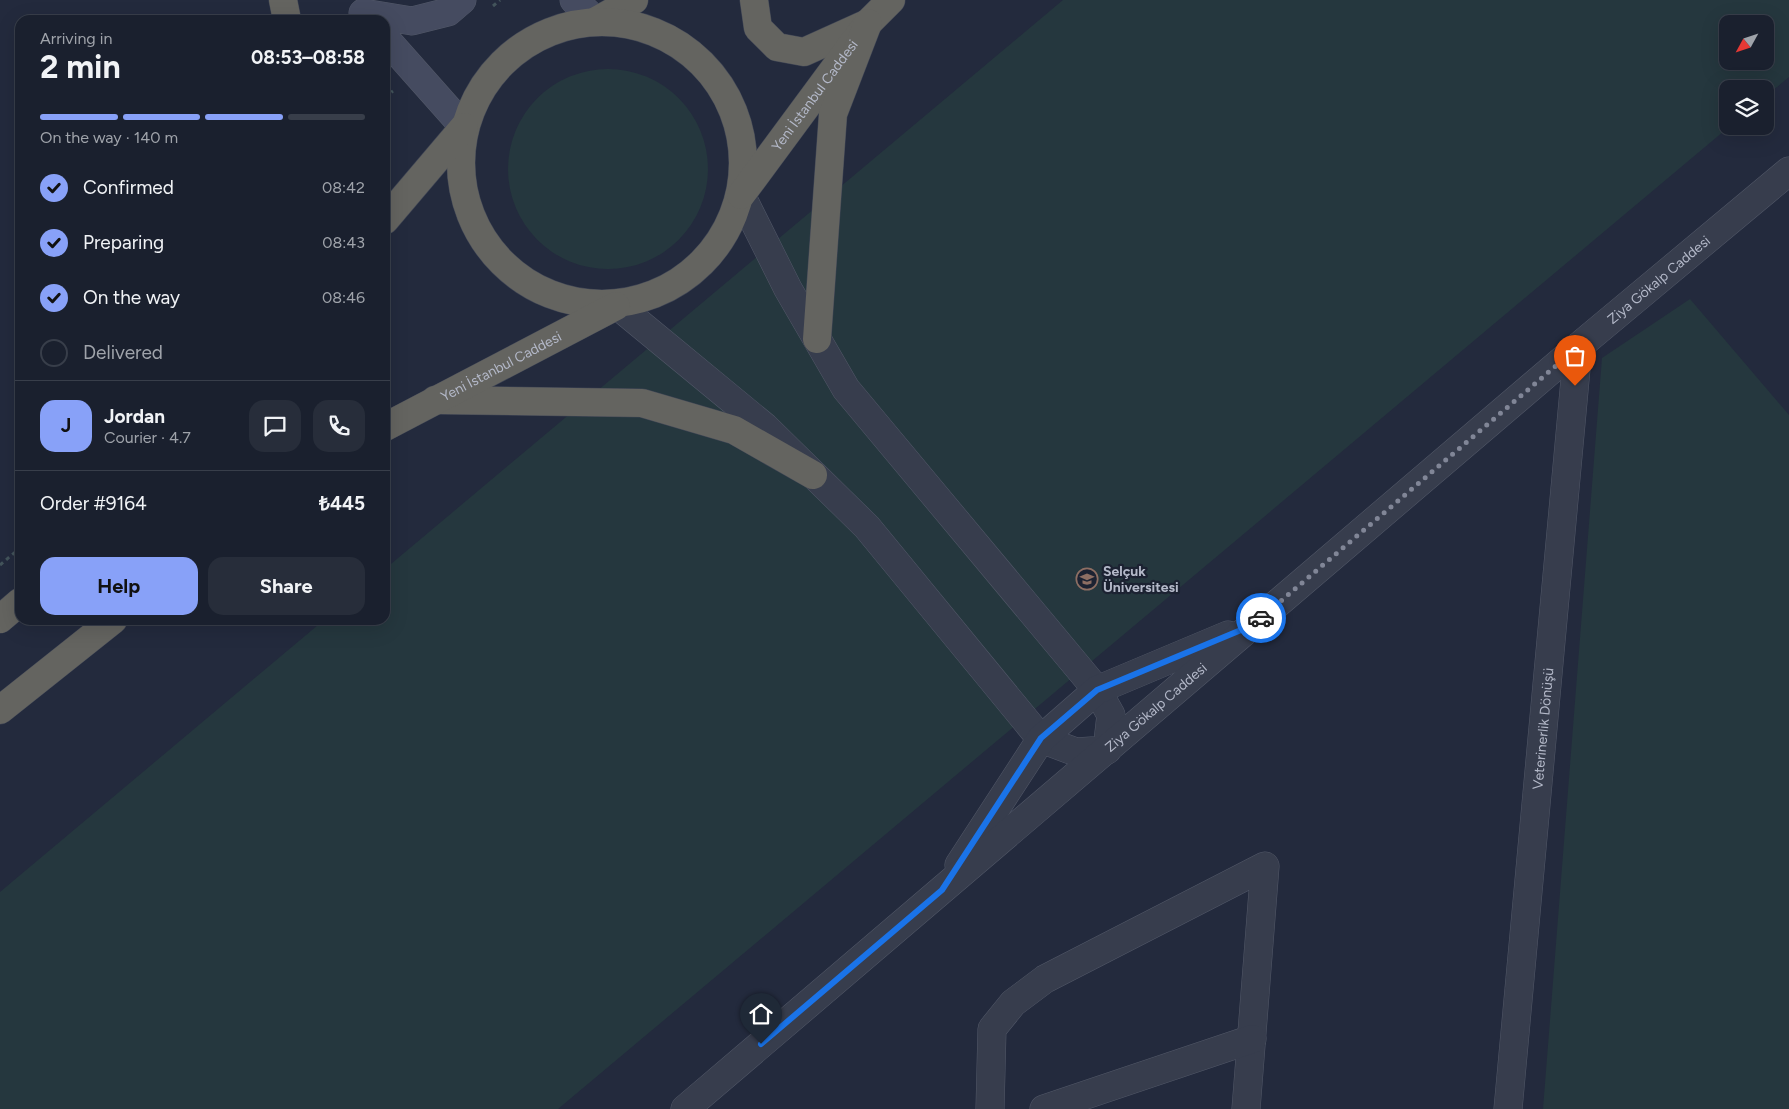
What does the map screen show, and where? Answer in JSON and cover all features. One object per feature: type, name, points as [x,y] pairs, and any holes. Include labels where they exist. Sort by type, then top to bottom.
[{"type":"highway","points":[[283,0],[286,15]]},
{"type":"highway","points":[[596,21],[634,0]]},
{"type":"highway","points":[[754,0],[758,28],[777,47],[804,52],[868,23]]},
{"type":"highway","name":"Yeni İstanbul Caddesi","points":[[741,195],[868,23],[891,0]]},
{"type":"highway","points":[[390,214],[464,127],[478,94],[499,64],[528,42],[561,27],[596,21],[639,26],[679,44],[711,73],[734,110],[744,152],[741,195],[725,236],[697,270],[660,294],[618,305],[572,303],[529,286],[494,256],[470,217],[460,172],[464,127]]},
{"type":"highway","points":[[817,338],[833,114],[868,23]]},
{"type":"highway","name":"Yeni İstanbul Caddesi","points":[[390,424],[618,305]]},
{"type":"highway","points":[[435,400],[642,403],[734,430],[814,475]]},
{"type":"highway","points":[[0,619],[15,606]]},
{"type":"highway","points":[[0,710],[107,625]]},
{"type":"main road","points":[[390,17],[412,22],[448,12],[462,0]]},
{"type":"main road","points":[[574,0],[596,21]]},
{"type":"main road","points":[[362,11],[380,15]]},
{"type":"main road","points":[[390,44],[464,127]]},
{"type":"street","name":"Ziya Gökalp Caddesi","points":[[684,1109],[1578,347],[1789,170]]},
{"type":"street","points":[[618,305],[765,427],[867,528],[1041,738],[1076,752],[1107,750],[1111,715],[1097,690],[846,389],[788,289],[741,195]]},
{"type":"street","name":"Veterinerlik Dönüşü","points":[[1508,1109],[1578,347]]},
{"type":"street","points":[[942,890],[1041,738],[1097,690],[1253,625]]},
{"type":"street","points":[[990,1109],[992,1029],[1013,1003],[1045,979],[1265,866],[1246,1109]]},
{"type":"street","points":[[1044,1109],[1252,1039]]},
{"type":"path","points":[[486,12],[500,0]]},
{"type":"path","points":[[390,93],[415,72]]},
{"type":"path","points":[[0,565],[15,552]]},
{"type":"shaded area","points":[[1063,0],[1789,0],[1789,77],[1774,90],[1774,80],[1719,80],[1719,135],[558,1109],[0,1109],[0,892],[318,625],[390,625],[390,565]]},
{"type":"shaded area","points":[[598,69],[618,69],[646,76],[664,86],[679,98],[691,113],[701,131],[708,159],[708,179],[701,207],[691,225],[679,240],[664,252],[646,262],[618,269],[598,269],[570,262],[552,252],[531,233],[515,207],[512,198],[508,179],[508,159],[515,131],[525,113],[544,92],[570,76],[579,73]]},
{"type":"shaded area","points":[[1690,299],[1789,415],[1789,1109],[1543,1109],[1602,358]]},
{"type":"way so far","points":[[1261,618],[1578,347],[1575,386]]},
{"type":"place","name":"Selçuk Üniversitesi","points":[[1087,579]]},
{"type":"route","points":[[761,1044],[942,890],[1041,738],[1097,690],[1253,625],[1261,618]]}]
